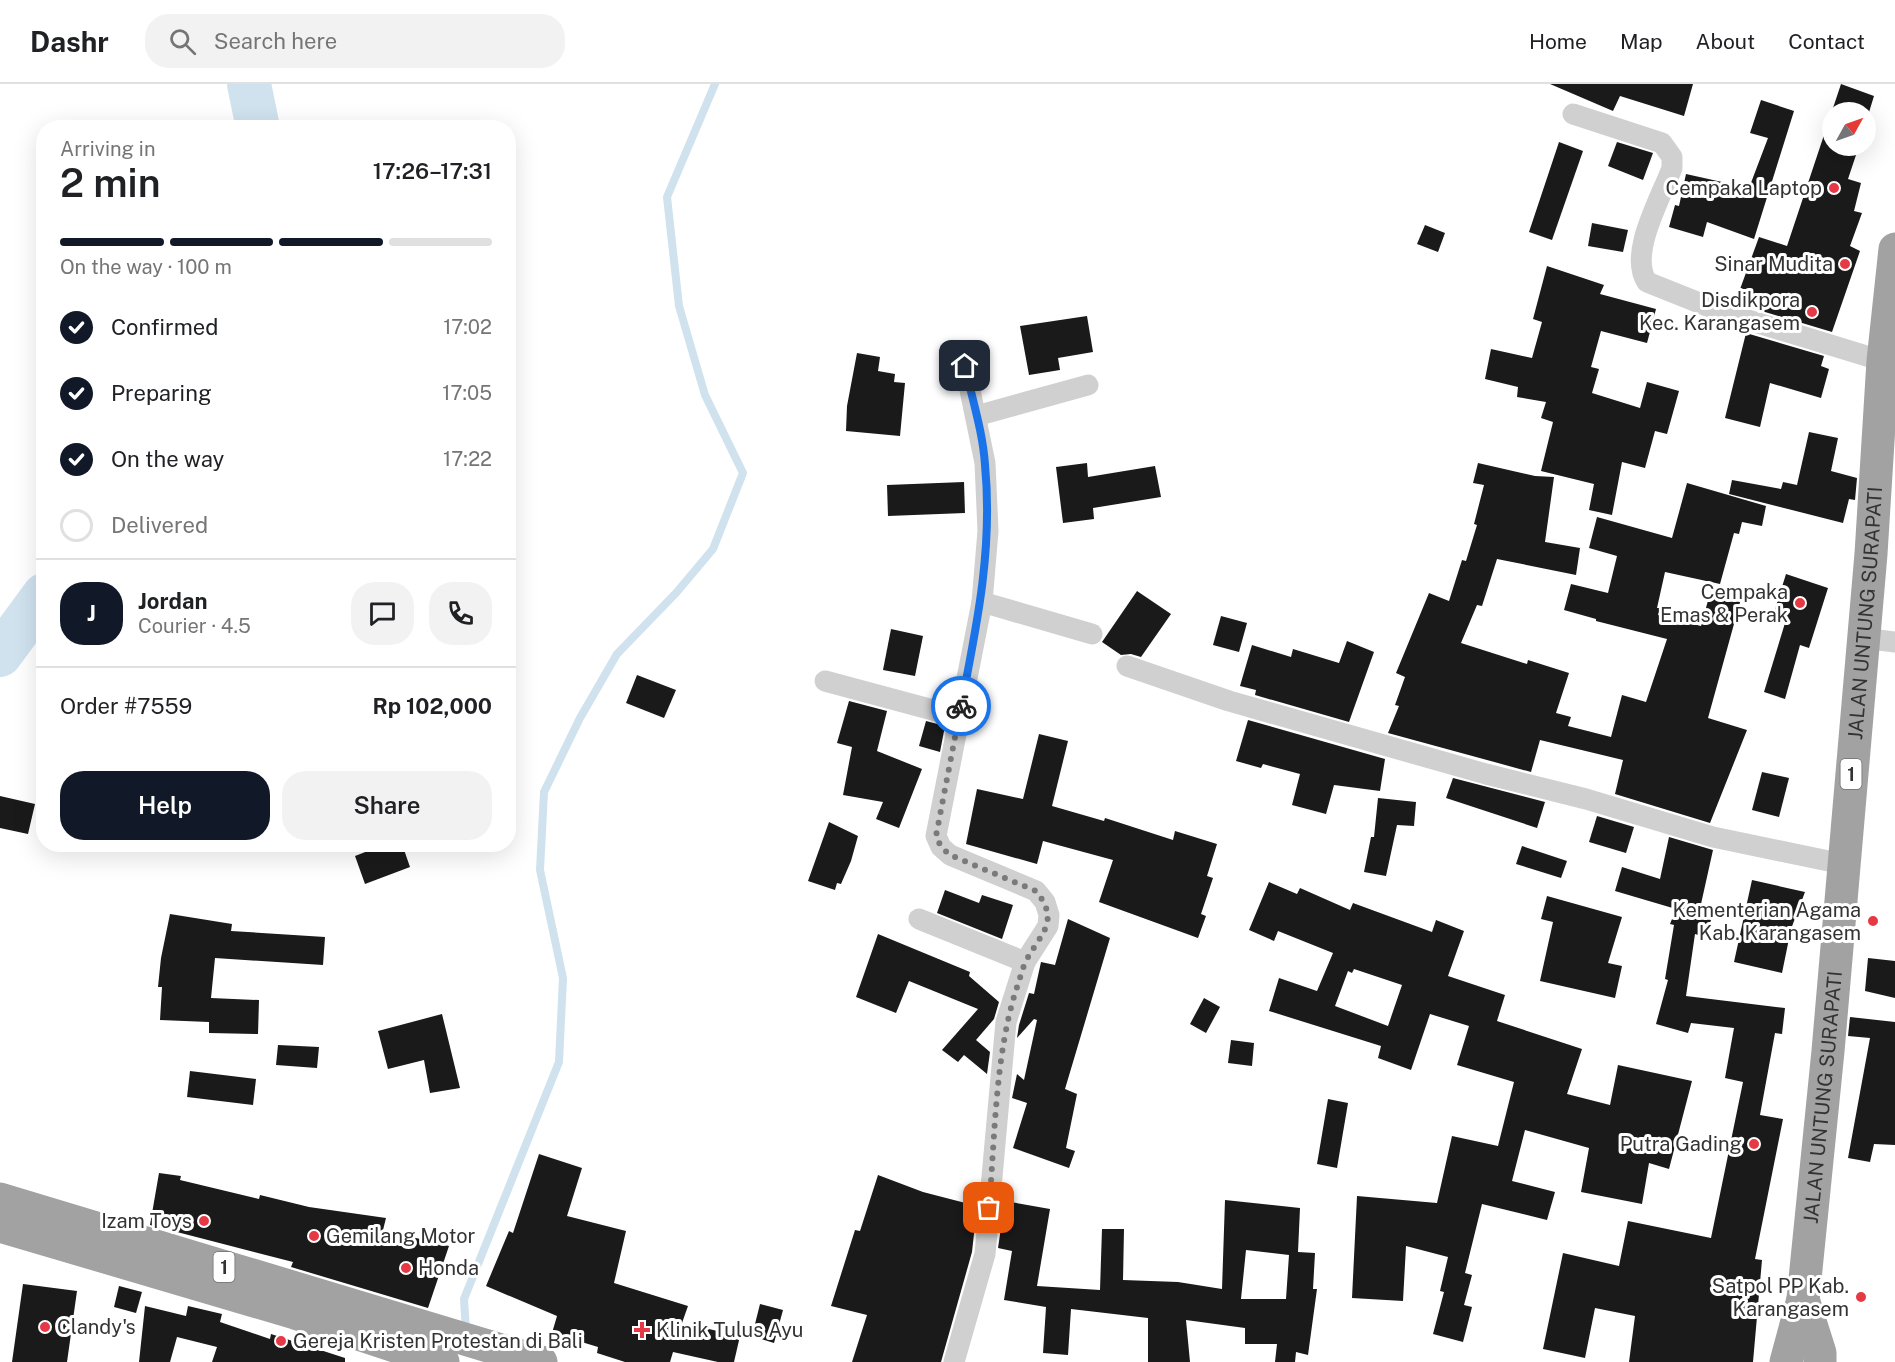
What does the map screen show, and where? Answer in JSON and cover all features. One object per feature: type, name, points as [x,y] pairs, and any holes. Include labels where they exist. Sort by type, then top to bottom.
[{"type":"highway","name":"JALAN UNTUNG SURAPATI","points":[[1786,1362],[1803,1299],[1843,864],[1879,640],[1886,475],[1883,361],[1895,249]]},
{"type":"highway","name":"1","points":[[0,1199],[442,1355]]},
{"type":"highway","name":"1","points":[[0,1226],[442,1355],[522,1358]]},
{"type":"highway","name":"JALAN UNTUNG SURAPATI","points":[[1803,1299],[1820,1353],[1820,1362]]},
{"type":"street","points":[[1573,114],[1662,143],[1672,157],[1672,168],[1642,246],[1640,272],[1647,282],[1732,315],[1883,361]]},
{"type":"street","points":[[960,1362],[954,1362],[985,1254],[1006,1023],[1025,962],[1048,926],[1049,915],[1045,902],[1036,891],[950,855],[941,847],[936,836],[982,602],[988,531],[985,463],[965,366]]},
{"type":"street","points":[[976,416],[1088,385]]},
{"type":"street","points":[[982,602],[1092,634]]},
{"type":"street","points":[[1127,666],[1229,701],[1713,837],[1843,864]]},
{"type":"street","points":[[825,681],[959,717]]},
{"type":"street","points":[[919,919],[1025,962]]},
{"type":"building","points":[[1550,84],[1693,84],[1684,116],[1620,96],[1613,111]]},
{"type":"building","points":[[1841,84],[1874,96],[1872,102],[1835,102]]},
{"type":"building","points":[[1761,100],[1794,111],[1754,239],[1707,222],[1703,237],[1669,227],[1675,205],[1679,206],[1686,174],[1749,188],[1768,138],[1750,133]]},
{"type":"building","points":[[1822,141],[1822,156],[1856,156],[1848,179],[1861,183],[1854,211],[1862,213],[1850,246],[1860,251],[1832,332],[1735,303],[1759,237],[1787,246]]},
{"type":"building","points":[[1559,142],[1583,151],[1552,240],[1529,232]]},
{"type":"building","points":[[1617,142],[1653,153],[1643,180],[1608,166]]},
{"type":"building","points":[[1592,223],[1628,230],[1623,252],[1588,246]]},
{"type":"building","points":[[1425,225],[1445,233],[1438,252],[1417,244]]},
{"type":"building","points":[[1547,266],[1604,285],[1600,294],[1656,309],[1647,343],[1601,331],[1591,367],[1599,369],[1592,393],[1640,408],[1647,382],[1679,391],[1667,434],[1655,431],[1645,468],[1622,462],[1612,515],[1589,510],[1594,484],[1541,471],[1553,422],[1541,418],[1546,402],[1517,397],[1518,387],[1485,379],[1491,349],[1532,358],[1542,322],[1533,319]]},
{"type":"building","points":[[1087,316],[1093,352],[1058,358],[1060,370],[1029,375],[1020,326]]},
{"type":"building","points":[[1746,333],[1824,356],[1821,366],[1829,369],[1821,398],[1770,383],[1760,427],[1725,418]]},
{"type":"building","points":[[857,353],[880,357],[878,371],[895,374],[894,382],[905,383],[900,436],[846,431],[847,406]]},
{"type":"building","points":[[1809,432],[1838,438],[1831,471],[1857,478],[1855,500],[1849,499],[1843,523],[1729,494],[1732,480],[1781,489],[1783,482],[1797,485]]},
{"type":"building","points":[[1087,463],[1088,477],[1155,466],[1161,497],[1093,508],[1094,519],[1063,523],[1056,467]]},
{"type":"building","points":[[1478,463],[1535,476],[1554,477],[1545,542],[1580,548],[1576,575],[1497,559],[1482,606],[1477,605],[1461,643],[1527,664],[1528,660],[1569,673],[1556,713],[1571,717],[1568,726],[1611,737],[1622,695],[1646,702],[1667,639],[1596,621],[1596,619],[1564,610],[1571,584],[1608,593],[1617,556],[1589,548],[1597,517],[1672,538],[1687,483],[1766,506],[1762,526],[1742,522],[1739,534],[1734,533],[1720,584],[1665,572],[1657,608],[1660,608],[1658,615],[1701,626],[1712,586],[1742,595],[1708,718],[1747,730],[1710,823],[1615,794],[1623,760],[1540,740],[1531,772],[1388,733],[1399,706],[1395,705],[1405,677],[1396,673],[1429,593],[1449,601],[1462,560],[1466,561],[1477,525],[1474,524],[1484,485],[1473,483]]},
{"type":"building","points":[[964,482],[965,513],[888,516],[887,485]]},
{"type":"building","name":"Cempaka Emas & Perak","points":[[1786,574],[1828,588],[1809,648],[1800,645],[1785,699],[1764,692],[1785,623],[1772,619]]},
{"type":"building","points":[[1137,591],[1171,614],[1141,657],[1131,654],[1121,655],[1102,642]]},
{"type":"building","points":[[1221,616],[1247,623],[1239,652],[1213,645]]},
{"type":"building","points":[[891,629],[923,636],[915,676],[883,670]]},
{"type":"building","points":[[1347,641],[1374,652],[1349,722],[1255,695],[1256,690],[1240,686],[1252,645],[1291,657],[1293,649],[1339,663]]},
{"type":"building","points":[[637,675],[676,690],[664,718],[626,703]]},
{"type":"building","points":[[849,701],[887,711],[877,751],[922,769],[899,828],[876,819],[883,802],[843,795],[852,747],[837,743]]},
{"type":"building","points":[[1248,720],[1385,759],[1380,791],[1334,785],[1326,814],[1292,805],[1300,774],[1263,764],[1261,768],[1236,761]]},
{"type":"building","points":[[926,721],[945,726],[940,752],[919,746]]},
{"type":"building","points":[[1039,734],[1068,741],[1052,806],[1104,821],[1105,818],[1173,840],[1175,831],[1217,844],[1207,876],[1213,878],[1201,914],[1206,916],[1198,938],[1099,902],[1113,860],[1043,841],[1037,864],[966,844],[977,789],[1023,799]]},
{"type":"building","points":[[1762,772],[1789,778],[1779,817],[1752,810]]},
{"type":"building","points":[[1453,778],[1545,802],[1537,828],[1446,798]]},
{"type":"building","points":[[0,796],[35,804],[28,834],[0,828]]},
{"type":"building","points":[[1378,798],[1416,802],[1414,826],[1397,825],[1386,876],[1364,872],[1371,837],[1374,837]]},
{"type":"building","points":[[1597,816],[1634,827],[1626,853],[1589,842]]},
{"type":"building","points":[[829,822],[858,836],[851,861],[841,884],[837,883],[835,890],[808,881]]},
{"type":"building","points":[[1669,837],[1713,850],[1701,904],[1715,909],[1705,937],[1695,934],[1686,996],[1785,1008],[1782,1034],[1775,1033],[1760,1115],[1783,1119],[1755,1259],[1762,1260],[1753,1362],[1629,1362],[1635,1316],[1595,1308],[1585,1358],[1543,1349],[1563,1253],[1619,1266],[1628,1221],[1711,1238],[1743,1082],[1725,1078],[1734,1028],[1691,1023],[1688,1033],[1656,1024],[1668,980],[1665,979],[1674,925],[1670,924],[1676,909],[1615,891],[1622,867],[1660,879]]},
{"type":"building","points":[[1522,846],[1567,861],[1561,878],[1516,864]]},
{"type":"building","points":[[365,852],[405,852],[410,867],[365,884],[355,856]]},
{"type":"building","points":[[1752,880],[1805,892],[1791,929],[1782,973],[1734,962]]},
{"type":"building","points":[[1269,882],[1297,894],[1300,888],[1350,910],[1353,903],[1432,932],[1436,920],[1464,931],[1448,976],[1505,995],[1497,1021],[1582,1049],[1567,1094],[1610,1105],[1618,1065],[1692,1081],[1669,1169],[1649,1163],[1642,1204],[1581,1192],[1589,1148],[1525,1130],[1512,1181],[1555,1192],[1547,1220],[1482,1204],[1465,1273],[1472,1275],[1464,1305],[1472,1307],[1463,1342],[1433,1334],[1444,1292],[1440,1291],[1448,1257],[1406,1246],[1403,1301],[1352,1298],[1357,1196],[1437,1203],[1452,1136],[1498,1146],[1514,1082],[1457,1065],[1469,1026],[1430,1014],[1411,1070],[1378,1058],[1381,1046],[1269,1011],[1279,978],[1317,991],[1333,953],[1278,931],[1274,941],[1249,930]],"holes":[[[1354,969],[1402,985],[1388,1026],[1335,1006],[1348,971],[1352,973]]]},
{"type":"building","points":[[945,890],[979,903],[982,895],[1013,905],[1002,939],[937,913]]},
{"type":"building","points":[[1547,896],[1622,917],[1608,963],[1622,966],[1615,998],[1540,981],[1553,922],[1541,919]]},
{"type":"building","points":[[170,914],[232,924],[231,931],[325,937],[323,965],[215,958],[211,998],[259,1000],[258,1034],[209,1033],[209,1022],[160,1020],[162,987],[158,987]]},
{"type":"building","points":[[1068,919],[1110,938],[1065,1089],[1077,1094],[1066,1148],[1075,1151],[1069,1168],[1013,1148],[1027,1103],[1012,1098],[1017,1074],[1024,1080],[1037,1020],[1034,1019],[1017,1038],[1029,993],[1034,994],[1041,962],[1055,965]]},
{"type":"building","points":[[878,934],[970,972],[969,976],[999,1002],[994,1019],[976,1040],[990,1052],[987,1074],[964,1055],[958,1062],[942,1050],[978,1009],[909,981],[896,1013],[856,997]]},
{"type":"building","points":[[1868,958],[1895,961],[1895,998],[1865,991]]},
{"type":"building","points":[[1204,998],[1220,1007],[1206,1033],[1190,1024]]},
{"type":"building","points":[[442,1014],[460,1088],[430,1093],[424,1060],[388,1069],[378,1031]]},
{"type":"building","points":[[1850,1017],[1895,1022],[1895,1145],[1874,1144],[1870,1162],[1848,1158],[1870,1038],[1848,1036]]},
{"type":"building","points":[[1231,1040],[1254,1043],[1252,1066],[1228,1063]]},
{"type":"building","points":[[278,1045],[319,1047],[317,1068],[276,1065]]},
{"type":"building","points":[[190,1071],[256,1079],[253,1105],[187,1097]]},
{"type":"building","points":[[1328,1099],[1348,1103],[1337,1168],[1317,1164]]},
{"type":"building","points":[[539,1154],[582,1168],[567,1216],[626,1231],[614,1283],[688,1306],[682,1323],[740,1336],[734,1362],[718,1362],[673,1352],[670,1362],[625,1362],[597,1353],[598,1347],[552,1333],[557,1316],[486,1286],[509,1231],[513,1233]]},
{"type":"building","points":[[159,1173],[181,1176],[180,1180],[259,1199],[260,1195],[309,1207],[386,1218],[383,1230],[449,1246],[428,1308],[291,1267],[293,1262],[150,1225]]},
{"type":"building","points":[[878,1175],[923,1192],[977,1206],[972,1252],[941,1362],[852,1362],[867,1315],[831,1306],[855,1230],[860,1231]]},
{"type":"building","points":[[1225,1200],[1300,1208],[1298,1252],[1315,1253],[1313,1289],[1317,1289],[1308,1355],[1296,1352],[1295,1362],[1275,1362],[1277,1344],[1245,1344],[1245,1328],[1186,1320],[1190,1362],[1148,1362],[1148,1318],[1071,1309],[1068,1355],[1043,1353],[1046,1307],[1004,1300],[1012,1251],[998,1248],[1005,1201],[1050,1209],[1037,1286],[1100,1290],[1102,1229],[1124,1229],[1123,1280],[1178,1282],[1222,1289]],"holes":[[[1246,1250],[1289,1255],[1286,1299],[1241,1299]]]},
{"type":"building","name":"Clandy's","points":[[23,1284],[77,1291],[67,1362],[12,1362]]},
{"type":"building","points":[[119,1286],[142,1292],[136,1313],[114,1307]]},
{"type":"building","points":[[760,1304],[783,1310],[774,1343],[752,1336]]},
{"type":"building","points":[[145,1306],[186,1316],[188,1306],[222,1314],[220,1322],[270,1339],[271,1334],[345,1358],[345,1362],[212,1362],[217,1347],[177,1337],[170,1362],[139,1362]]},
{"type":"waterway","points":[[249,84],[256,120]]},
{"type":"waterway","points":[[466,1331],[464,1299],[559,1062],[563,978],[540,870],[544,792],[580,718],[617,654],[676,593],[713,549],[743,473],[705,395],[679,306],[667,197],[715,84]]},
{"type":"waterway","points":[[0,655],[36,606]]},
{"type":"way so far","points":[[961,706],[936,836],[941,847],[950,855],[1036,891],[1045,902],[1049,915],[1048,926],[1025,962],[1006,1023],[989,1208]]},
{"type":"place","name":"Cempaka Laptop","points":[[1834,188]]},
{"type":"place","name":"Sinar Mudita","points":[[1845,264]]},
{"type":"place","name":"Disdikpora Kec. Karangasem","points":[[1812,312]]},
{"type":"place","name":"Cempaka Emas & Perak","points":[[1800,603]]},
{"type":"place","name":"Kementerian Agama Kab. Karangasem","points":[[1873,921]]},
{"type":"place","name":"Putra Gading","points":[[1754,1144]]},
{"type":"place","name":"Izam Toys","points":[[204,1221]]},
{"type":"place","name":"Gemilang Motor","points":[[314,1236]]},
{"type":"place","name":"Honda","points":[[406,1268]]},
{"type":"place","name":"Satpol PP Kab. Karangasem","points":[[1861,1297]]},
{"type":"place","name":"Clandy's","points":[[45,1327]]},
{"type":"place","name":"Klinik Tulus Ayu","points":[[642,1330]]},
{"type":"place","name":"Gereja Kristen Protestan di Bali","points":[[281,1341]]},
{"type":"route","points":[[961,706],[982,602],[988,531],[985,463],[965,366]]}]
